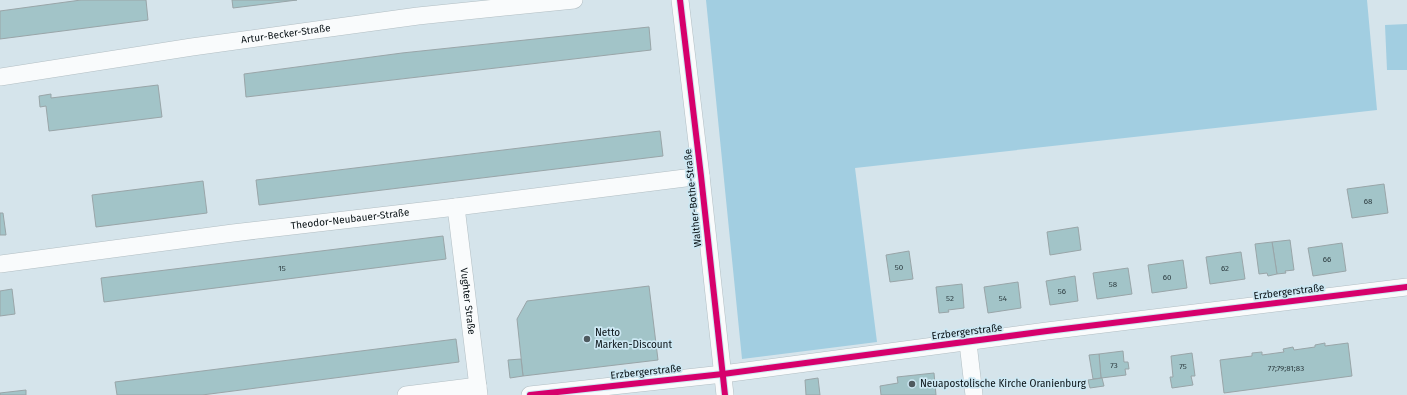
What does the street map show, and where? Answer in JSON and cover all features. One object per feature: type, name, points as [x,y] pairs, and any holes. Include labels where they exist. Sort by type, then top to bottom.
[{"type":"street","name":"Artur-Becker-Straße","points":[[0,77],[192,47],[410,17],[574,0]]},
{"type":"street","name":"Walther-Bothe-Straße","points":[[680,0],[725,395]]},
{"type":"street","name":"Theodor-Neubauer-Straße","points":[[0,264],[233,233],[456,208],[701,176]]},
{"type":"street","name":"Vughter Straße","points":[[456,208],[479,391]]},
{"type":"street","name":"Erzbergerstraße","points":[[530,395],[723,374],[968,343],[1055,330],[1407,287]]},
{"type":"street","name":"Erzbergerstraße","points":[[968,343],[974,395]]},
{"type":"street","points":[[406,395],[479,391]]},
{"type":"shaded area","points":[[706,0],[1367,0],[1377,110],[855,168],[877,342],[742,359]]},
{"type":"shaded area","points":[[1407,24],[1407,70],[1387,70],[1385,25]]},
{"type":"building","points":[[81,0],[146,0],[148,20],[0,39],[0,11]]},
{"type":"building","points":[[232,0],[297,0],[233,8]]},
{"type":"building","points":[[649,27],[651,50],[246,97],[244,74],[402,53]]},
{"type":"building","points":[[158,85],[162,117],[49,131],[46,106],[40,107],[39,96],[51,94],[51,98]]},
{"type":"building","points":[[660,131],[663,156],[259,205],[256,180]]},
{"type":"building","points":[[203,181],[207,213],[96,227],[92,195]]},
{"type":"building","points":[[1384,184],[1388,213],[1352,218],[1347,189]]},
{"type":"building","points":[[0,213],[3,213],[6,235],[0,235]]},
{"type":"building","points":[[1078,227],[1081,250],[1050,255],[1047,232]]},
{"type":"building","points":[[443,236],[446,259],[104,302],[101,278]]},
{"type":"building","points":[[1290,240],[1294,270],[1277,274],[1272,242]]},
{"type":"building","points":[[1272,242],[1277,274],[1268,276],[1267,273],[1259,274],[1255,244]]},
{"type":"building","points":[[1342,243],[1346,271],[1313,276],[1308,248]]},
{"type":"building","points":[[909,251],[913,279],[890,282],[886,255]]},
{"type":"building","points":[[1241,252],[1245,279],[1210,284],[1206,257]]},
{"type":"building","points":[[1183,260],[1187,288],[1152,293],[1148,265]]},
{"type":"building","points":[[1128,268],[1132,294],[1097,299],[1093,273]]},
{"type":"building","points":[[1075,276],[1078,301],[1050,305],[1046,281]]},
{"type":"building","points":[[1018,282],[1021,308],[988,313],[984,287]]},
{"type":"building","points":[[962,284],[964,308],[939,313],[936,287]]},
{"type":"building","name":"Netto Marken-Discount","points":[[649,286],[658,360],[523,376],[517,319],[527,301]]},
{"type":"building","points":[[12,289],[15,314],[0,316],[0,291]]},
{"type":"building","points":[[456,339],[459,362],[202,395],[117,395],[115,382]]},
{"type":"building","points":[[1325,343],[1325,346],[1348,343],[1352,376],[1224,393],[1220,360],[1252,356],[1252,353],[1262,352],[1262,355],[1284,352],[1283,349],[1293,347],[1294,350],[1315,347],[1315,345]]},
{"type":"building","points":[[1123,351],[1124,362],[1128,362],[1129,369],[1125,369],[1126,375],[1101,378],[1099,354]]},
{"type":"building","points":[[1192,353],[1195,376],[1191,376],[1193,385],[1172,388],[1170,377],[1173,377],[1171,356]]},
{"type":"building","points":[[1099,354],[1101,378],[1093,379],[1089,355]]},
{"type":"building","points":[[521,359],[523,376],[510,378],[508,360]]},
{"type":"building","name":"Neuapostolische Kirche Oranienburg","points":[[934,373],[936,395],[881,395],[880,386],[898,383],[897,377]]},
{"type":"building","points":[[818,378],[820,395],[806,395],[805,380]]},
{"type":"building","points":[[1102,378],[1104,386],[1090,388],[1088,380]]},
{"type":"building","points":[[26,390],[26,395],[0,395],[0,393]]},
{"type":"cycle path","points":[[680,0],[725,395]]},
{"type":"cycle path","points":[[530,395],[723,374],[1047,331],[1407,287]]},
{"type":"place","name":"Netto Marken-Discount","points":[[587,339]]},
{"type":"place","name":"Neuapostolische Kirche Oranienburg","points":[[912,384]]}]
